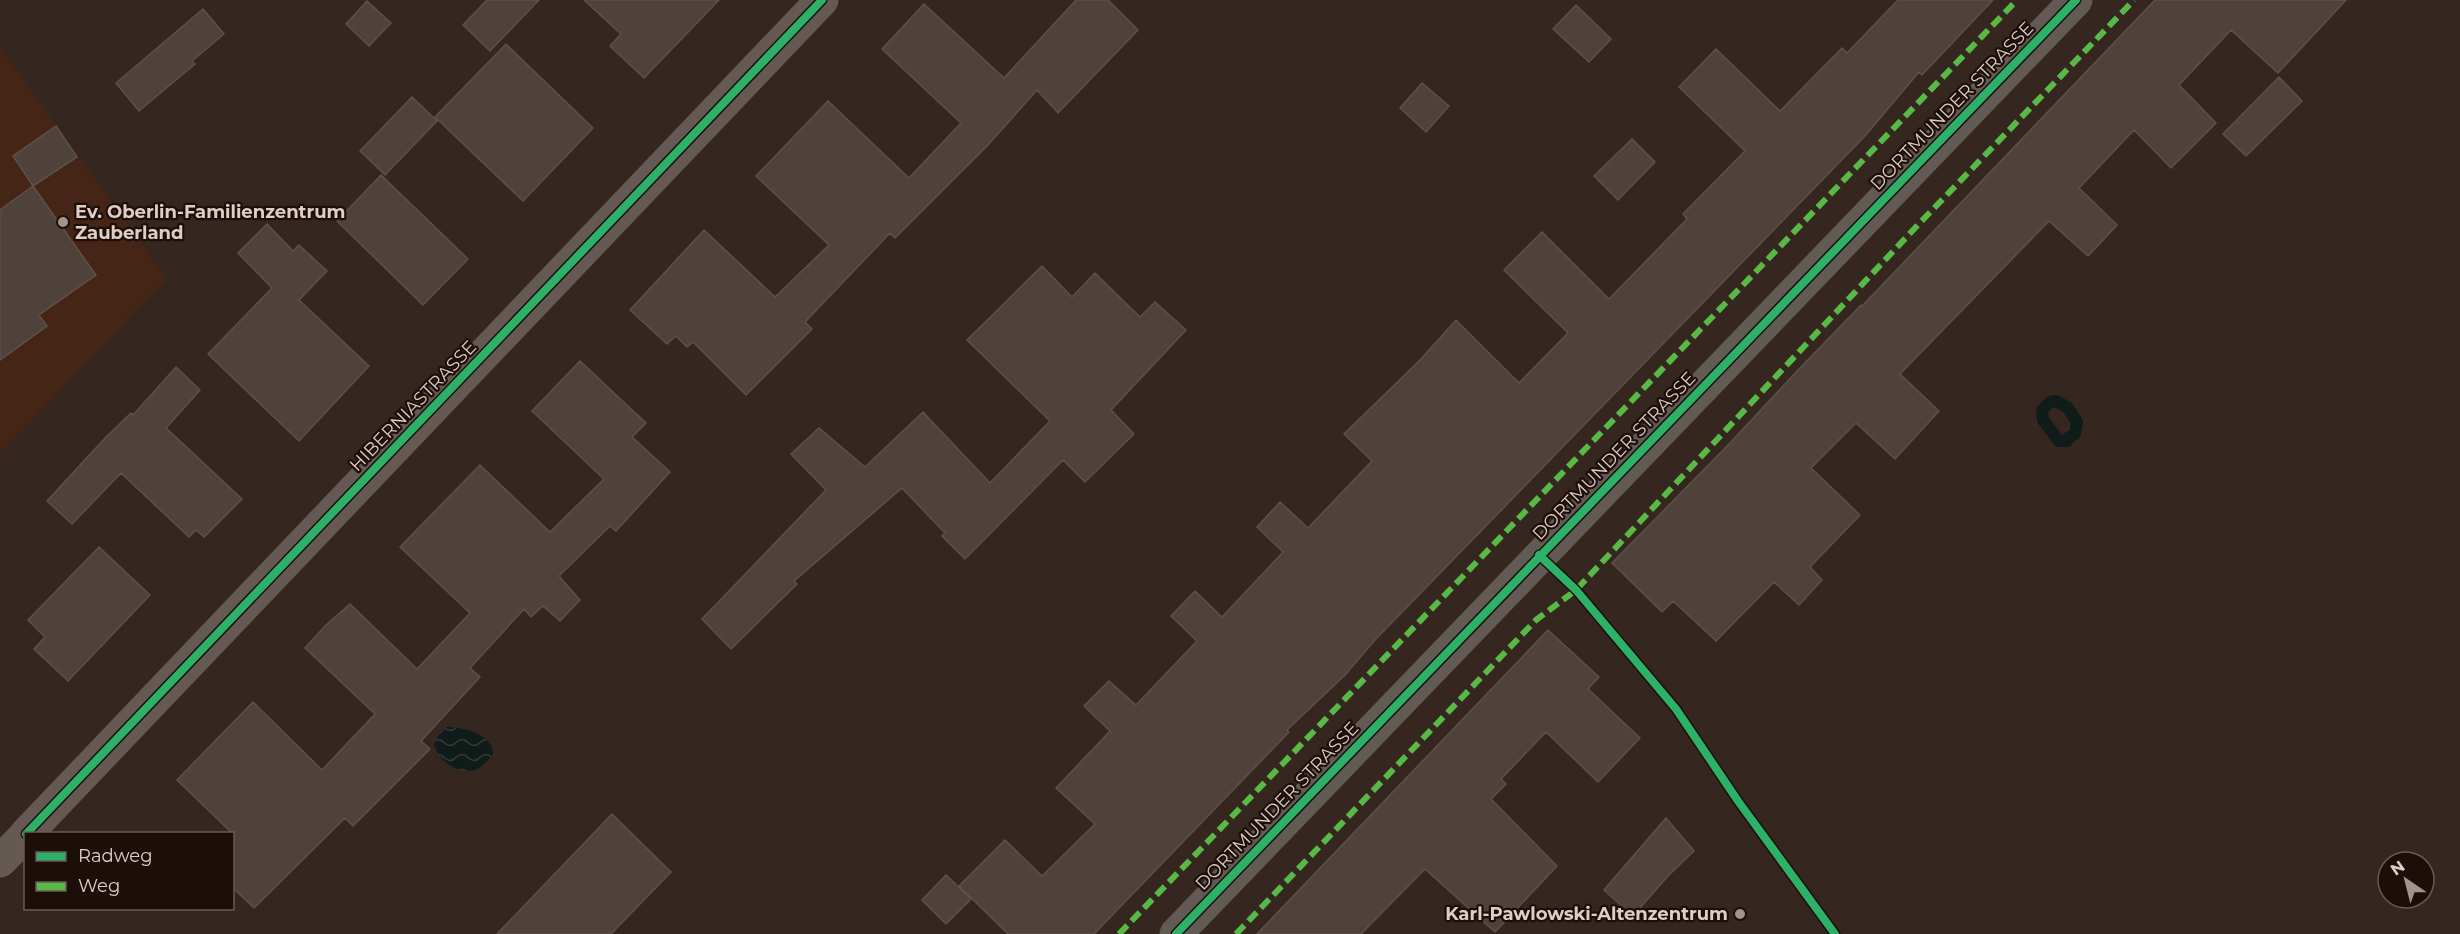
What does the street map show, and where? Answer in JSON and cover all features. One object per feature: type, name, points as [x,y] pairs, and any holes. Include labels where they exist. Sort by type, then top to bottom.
[{"type":"street","name":"HIBERNIASTRASSE","points":[[28,832],[822,0]]},
{"type":"street","name":"DORTMUNDER STRASSE","points":[[1176,934],[2070,2]]},
{"type":"street","name":"HIBERNIASTRASSE","points":[[0,861],[24,836]]},
{"type":"shaded area","name":"Ev. Oberlin-Familienzentrum Zauberland","points":[[0,47],[167,279],[0,453]]},
{"type":"water","points":[[447,727],[461,728],[476,733],[488,741],[493,754],[475,770],[456,769],[440,756],[434,745],[438,736]]},
{"type":"building","points":[[487,0],[539,0],[490,51],[463,25]]},
{"type":"building","points":[[584,0],[719,0],[644,78],[610,46],[621,34]]},
{"type":"building","points":[[1076,0],[1108,0],[1138,30],[1058,113],[1037,90],[988,145],[895,238],[890,233],[805,322],[812,329],[746,395],[693,342],[687,347],[676,336],[667,344],[630,310],[704,230],[775,297],[829,245],[756,176],[828,101],[909,178],[961,123],[882,49],[924,4],[1004,78]]},
{"type":"building","points":[[1898,0],[1993,0],[1922,75],[1919,72],[1865,136],[1374,641],[1345,675],[1287,730],[1289,732],[1094,934],[1008,934],[959,886],[1005,840],[1042,876],[1095,824],[1056,788],[1110,731],[1084,706],[1109,681],[1136,705],[1197,641],[1171,616],[1195,591],[1222,617],[1283,552],[1257,527],[1280,502],[1308,528],[1372,461],[1344,434],[1420,360],[1456,320],[1519,383],[1568,333],[1504,270],[1542,232],[1609,299],[1687,219],[1683,214],[1745,151],[1679,87],[1716,49],[1780,111],[1842,48],[1847,53]]},
{"type":"building","points":[[2155,0],[2346,0],[2278,73],[2231,30],[2179,85],[2216,123],[2171,168],[2134,130],[2079,188],[2117,225],[2088,256],[2049,221],[1900,374],[1939,411],[1895,459],[1856,423],[1811,468],[1860,515],[1810,567],[1822,580],[1799,605],[1774,582],[1716,641],[1673,601],[1662,612],[1612,563]]},
{"type":"building","points":[[367,1],[391,23],[369,46],[346,24]]},
{"type":"building","points":[[1576,5],[1611,39],[1589,62],[1553,29]]},
{"type":"building","points":[[203,9],[224,34],[192,61],[195,64],[139,111],[116,83]]},
{"type":"building","points":[[506,44],[593,128],[523,201],[435,117]]},
{"type":"building","points":[[2279,77],[2302,101],[2246,156],[2223,134]]},
{"type":"building","points":[[1422,83],[1449,106],[1426,132],[1400,108]]},
{"type":"building","points":[[412,97],[437,121],[385,175],[360,151]]},
{"type":"building","points":[[56,126],[77,157],[33,186],[13,156]]},
{"type":"building","points":[[1632,139],[1655,162],[1618,200],[1594,176]]},
{"type":"building","points":[[381,175],[468,259],[423,305],[337,221]]},
{"type":"building","points":[[33,186],[96,275],[39,315],[47,326],[0,360],[0,210]]},
{"type":"building","points":[[267,224],[293,251],[299,245],[327,271],[299,300],[369,366],[299,441],[208,354],[272,288],[238,253]]},
{"type":"building","points":[[1042,266],[1072,297],[1095,273],[1140,317],[1155,302],[1186,330],[1111,410],[1134,434],[1085,482],[1063,460],[965,559],[942,536],[945,533],[902,488],[794,581],[797,584],[731,649],[702,619],[826,490],[791,454],[819,428],[865,467],[923,412],[990,483],[1050,421],[967,340]]},
{"type":"building","points":[[580,361],[646,423],[632,437],[670,472],[616,531],[610,526],[559,576],[580,600],[560,621],[543,606],[531,617],[524,609],[470,668],[480,677],[421,741],[430,749],[353,826],[345,818],[254,908],[234,889],[234,832],[231,832],[177,780],[253,702],[322,770],[375,714],[305,648],[350,604],[417,669],[470,613],[400,547],[480,465],[550,532],[604,479],[532,411]]},
{"type":"building","points":[[176,367],[200,390],[166,428],[242,499],[204,537],[196,530],[189,537],[121,473],[72,524],[47,501],[105,438],[131,413],[133,415]]},
{"type":"building","points":[[99,547],[150,595],[68,681],[34,649],[45,637],[28,620]]},
{"type":"building","points":[[1548,630],[1599,677],[1588,689],[1640,738],[1598,782],[1546,732],[1501,779],[1506,784],[1491,799],[1557,866],[1495,932],[1425,869],[1361,934],[1257,934]]},
{"type":"building","points":[[612,814],[671,872],[611,934],[497,934]]},
{"type":"building","points":[[1666,818],[1694,851],[1668,876],[1633,916],[1604,890]]},
{"type":"building","points":[[946,875],[971,899],[946,924],[922,900]]},
{"type":"waterway","points":[[2056,401],[2068,408],[2077,422],[2075,434],[2067,441],[2059,441],[2043,420],[2042,410],[2050,402],[2056,401]]},
{"type":"marked path","points":[[1119,934],[2017,0]]},
{"type":"marked path","points":[[1236,934],[1536,620],[1576,590],[1915,228],[2134,0]]},
{"type":"cycle path","points":[[28,832],[822,0]]},
{"type":"cycle path","points":[[1176,934],[2076,0]]},
{"type":"cycle path","points":[[1539,555],[1576,590],[1676,709],[1738,801],[1835,934]]},
{"type":"place","name":"Ev. Oberlin-Familienzentrum Zauberland","points":[[63,222]]},
{"type":"place","name":"Karl-Pawlowski-Altenzentrum","points":[[1740,914]]}]
